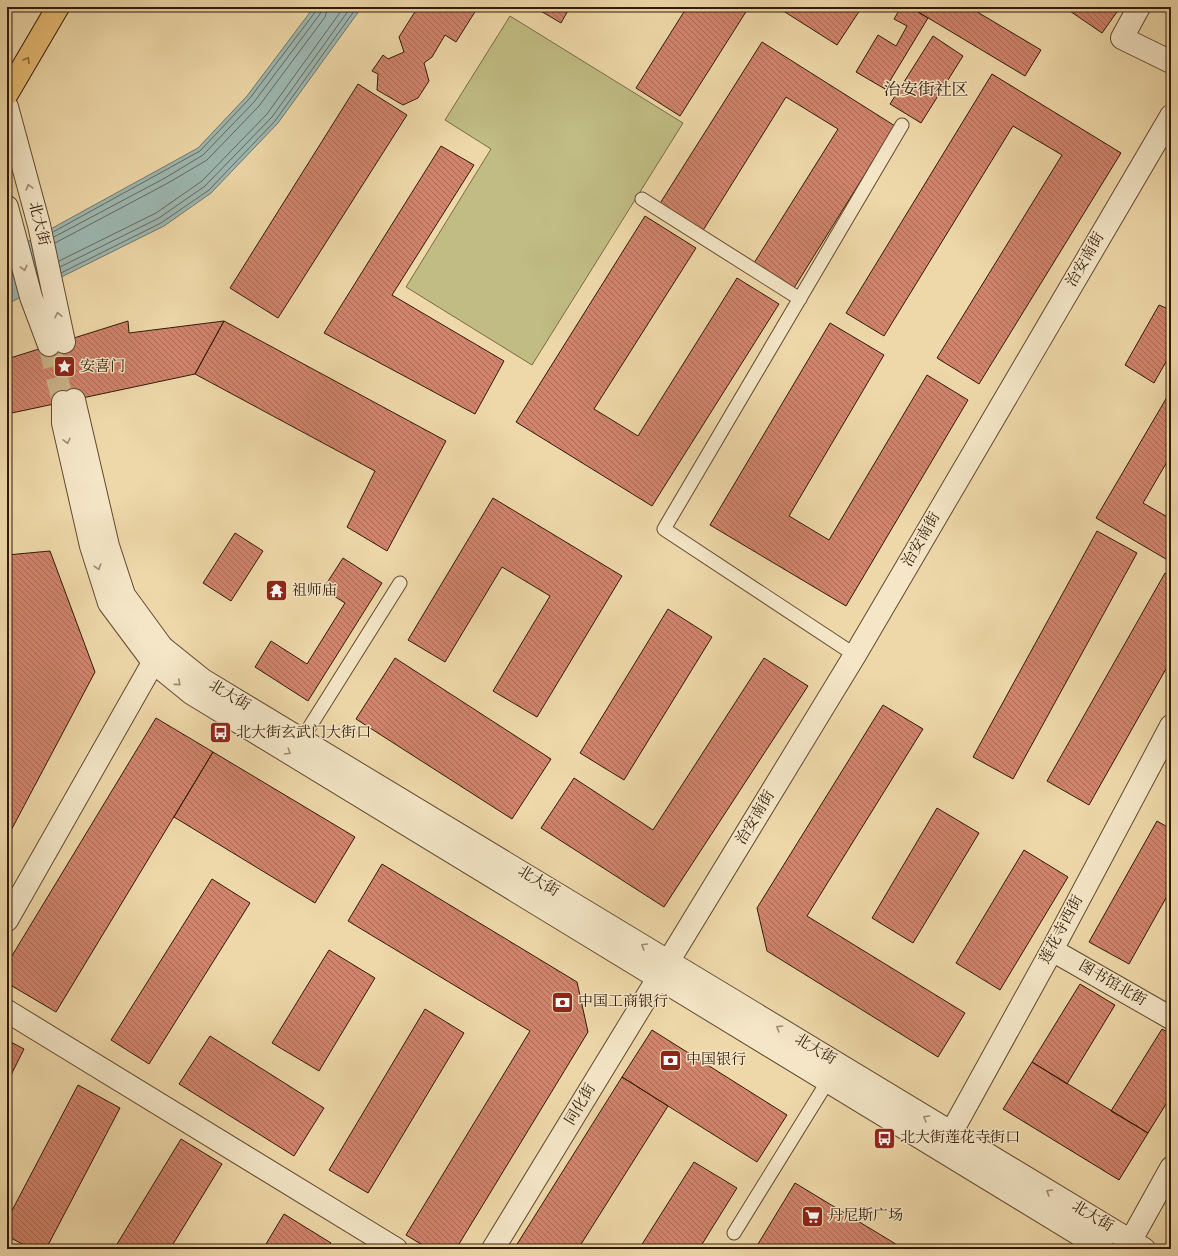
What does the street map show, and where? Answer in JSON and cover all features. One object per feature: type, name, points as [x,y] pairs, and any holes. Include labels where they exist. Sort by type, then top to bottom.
[{"type":"main road","points":[[7,94],[58,7]]},
{"type":"street","points":[[1139,7],[1122,38],[1171,62]]},
{"type":"street","name":"北大街","points":[[7,107],[40,225],[52,288],[56,344],[31,297],[7,207]]},
{"type":"street","name":"治安南街","points":[[664,969],[855,655],[1171,116]]},
{"type":"street","name":"北大街","points":[[68,401],[108,546],[124,595],[158,654],[191,693],[664,969]]},
{"type":"street","points":[[7,920],[158,654]]},
{"type":"street","name":"北大街","points":[[158,654],[302,739],[664,969],[833,1072],[1104,1249]]},
{"type":"street","name":"莲花寺西街","points":[[951,1133],[1052,950],[1171,726]]},
{"type":"street","name":"图书馆北街","points":[[1052,950],[1171,1018]]},
{"type":"street","name":"同化街","points":[[493,1249],[664,969]]},
{"type":"street","points":[[7,1011],[396,1249]]},
{"type":"street","name":"北大街","points":[[833,1072],[951,1133],[1134,1246]]},
{"type":"street","points":[[1134,1246],[1171,1168]]},
{"type":"lane","points":[[855,655],[664,529],[902,125]]},
{"type":"lane","points":[[642,199],[800,299]]},
{"type":"lane","points":[[302,739],[400,583]]},
{"type":"lane","points":[[734,1233],[833,1072]]},
{"type":"shaded area","points":[[510,16],[683,123],[532,365],[406,287],[491,149],[445,120]]},
{"type":"water","points":[[314,7],[362,7],[278,123],[211,193],[164,226],[7,304],[7,253],[198,148],[247,96]]},
{"type":"building","points":[[418,7],[478,7],[456,42],[445,35],[432,57],[424,63],[429,81],[418,98],[403,105],[377,90],[378,74],[372,71],[383,55],[388,59],[404,52],[399,37]]},
{"type":"building","points":[[534,7],[570,7],[561,23]]},
{"type":"building","points":[[687,7],[749,7],[680,116],[636,88]]},
{"type":"building","points":[[777,7],[862,7],[837,45]]},
{"type":"building","points":[[901,7],[910,7],[928,18],[885,89],[856,72],[878,35],[896,46],[907,26],[894,19]]},
{"type":"building","points":[[910,7],[969,7],[1041,50],[1025,76]]},
{"type":"building","points":[[1064,7],[1115,7],[1119,9],[1102,33]]},
{"type":"building","points":[[933,36],[963,56],[921,123],[890,104]]},
{"type":"building","points":[[762,42],[895,126],[794,288],[754,263],[838,129],[786,97],[702,232],[659,205]]},
{"type":"building","points":[[992,74],[1121,153],[979,384],[937,358],[1062,155],[1013,126],[884,336],[846,313]]},
{"type":"building","points":[[358,84],[407,115],[278,318],[230,288]]},
{"type":"building","points":[[441,146],[474,165],[392,295],[504,361],[475,414],[324,333]]},
{"type":"building","points":[[645,216],[696,248],[594,409],[638,436],[737,278],[779,304],[652,506],[516,422]]},
{"type":"building","points":[[1171,299],[1171,353],[1154,383],[1125,365],[1159,305],[1166,308]]},
{"type":"building","points":[[128,321],[129,333],[224,321],[195,374],[7,414],[7,359]]},
{"type":"building","points":[[224,321],[446,441],[387,551],[347,527],[375,471],[195,374]]},
{"type":"building","points":[[830,323],[884,355],[789,516],[829,540],[927,375],[968,400],[846,606],[710,525]]},
{"type":"building","points":[[1170,392],[1171,455],[1143,503],[1171,519],[1171,562],[1096,518]]},
{"type":"building","points":[[493,498],[622,576],[537,717],[493,691],[550,596],[502,567],[445,662],[408,640]]},
{"type":"building","points":[[1097,531],[1137,553],[1013,779],[973,757]]},
{"type":"building","points":[[235,533],[263,551],[231,601],[203,583]]},
{"type":"building","points":[[50,551],[95,672],[7,838],[7,555]]},
{"type":"building","points":[[343,558],[382,583],[308,701],[255,667],[271,641],[307,664],[345,603],[323,589]]},
{"type":"building","points":[[1165,573],[1171,577],[1171,660],[1089,805],[1047,781]]},
{"type":"building","points":[[668,609],[712,637],[624,780],[580,753]]},
{"type":"building","points":[[395,658],[551,759],[512,819],[356,719]]},
{"type":"building","points":[[764,658],[808,686],[664,907],[541,828],[574,778],[653,830]]},
{"type":"building","points":[[883,705],[923,729],[807,916],[965,1013],[938,1057],[767,951],[757,908]]},
{"type":"building","points":[[156,718],[213,752],[56,1012],[7,983],[7,964]]},
{"type":"building","points":[[213,752],[355,837],[315,903],[174,817]]},
{"type":"building","points":[[937,808],[979,833],[913,943],[872,918]]},
{"type":"building","points":[[1157,821],[1171,829],[1171,889],[1129,964],[1089,942]]},
{"type":"building","points":[[1024,850],[1068,877],[1000,990],[956,963]]},
{"type":"building","points":[[382,864],[577,982],[588,1032],[456,1249],[429,1249],[406,1235],[530,1031],[348,921]]},
{"type":"building","points":[[212,879],[250,903],[149,1064],[111,1040]]},
{"type":"building","points":[[329,950],[375,978],[319,1071],[272,1043]]},
{"type":"building","points":[[1080,984],[1115,1005],[1067,1084],[1032,1062]]},
{"type":"building","points":[[425,1009],[464,1033],[368,1193],[329,1170]]},
{"type":"building","points":[[1162,1029],[1171,1034],[1171,1096],[1148,1133],[1111,1111]]},
{"type":"building","points":[[652,1030],[787,1115],[757,1162],[622,1077]]},
{"type":"building","points":[[210,1036],[324,1108],[294,1156],[179,1084]]},
{"type":"building","points":[[7,1040],[24,1049],[7,1083]]},
{"type":"building","points":[[1032,1062],[1148,1133],[1119,1180],[1003,1109]]},
{"type":"building","points":[[622,1077],[668,1106],[578,1249],[514,1249]]},
{"type":"building","points":[[78,1085],[120,1108],[46,1249],[32,1249],[7,1236],[7,1220]]},
{"type":"building","points":[[181,1139],[222,1164],[170,1249],[114,1249]]},
{"type":"building","points":[[694,1162],[737,1188],[699,1249],[639,1249]]},
{"type":"building","name":"丹尼斯广场","points":[[795,1183],[904,1249],[755,1249]]},
{"type":"building","points":[[284,1214],[331,1243],[327,1249],[263,1249]]},
{"type":"tunnel","points":[[49,345],[63,402]]},
{"type":"place","name":"安喜门","points":[[64,367]]},
{"type":"place","name":"祖师庙","points":[[276,591]]},
{"type":"place","name":"北大街玄武门大街口","points":[[220,733]]},
{"type":"place","name":"中国工商银行","points":[[562,1002]]},
{"type":"place","name":"中国银行","points":[[671,1060]]},
{"type":"place","name":"北大街莲花寺街口","points":[[885,1138]]},
{"type":"place","name":"丹尼斯广场","points":[[812,1216]]},
{"type":"district","name":"治安街社区","points":[[926,91]]}]
